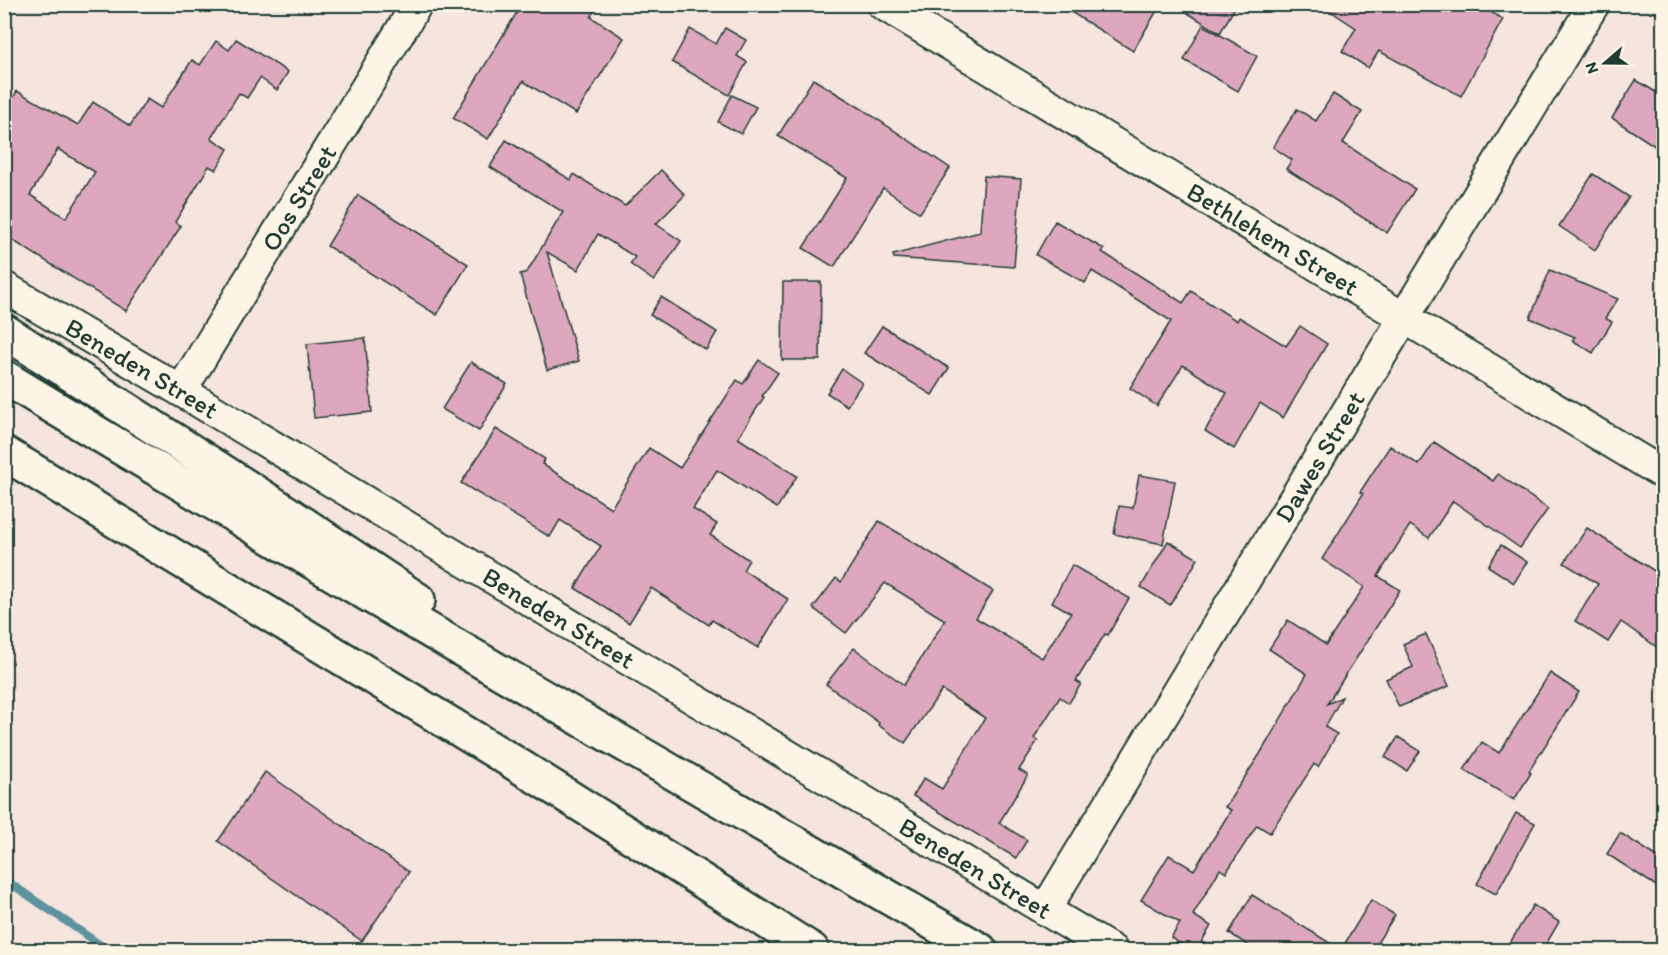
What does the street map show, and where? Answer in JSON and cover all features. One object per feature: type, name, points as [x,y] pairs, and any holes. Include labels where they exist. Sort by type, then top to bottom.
[{"type":"main road","points":[[4,331],[432,609],[560,708]]},
{"type":"main road","points":[[4,377],[560,708],[980,951]]},
{"type":"main road","points":[[4,453],[513,762],[812,951]]},
{"type":"street","name":"Oos Street","points":[[181,391],[417,4]]},
{"type":"street","name":"Bethlehem Street","points":[[882,4],[1664,474]]},
{"type":"street","name":"Dawes Street","points":[[1045,910],[1594,4]]},
{"type":"street","name":"Beneden Street","points":[[4,287],[1112,951]]},
{"type":"building","points":[[522,4],[598,4],[591,17],[624,38],[576,114],[523,81],[488,139],[453,118]]},
{"type":"building","points":[[1058,4],[1161,4],[1133,51]]},
{"type":"building","points":[[1173,4],[1237,4],[1220,33]]},
{"type":"building","points":[[1320,4],[1477,4],[1503,19],[1461,96],[1379,51],[1368,68],[1342,51],[1356,28]]},
{"type":"building","points":[[1203,25],[1257,56],[1238,91],[1184,60]]},
{"type":"building","points":[[725,28],[746,40],[737,56],[747,62],[729,95],[672,62],[690,29],[716,44]]},
{"type":"building","points":[[236,39],[288,72],[277,90],[260,78],[247,98],[239,93],[211,138],[228,149],[216,170],[209,166],[175,222],[181,226],[126,311],[4,235],[4,115],[17,91],[78,125],[93,102],[130,126],[147,99],[161,108],[192,60],[200,65],[216,41],[229,50]],"holes":[[[58,149],[95,172],[66,218],[30,195]]]},
{"type":"building","points":[[813,79],[950,168],[920,213],[883,188],[834,267],[803,248],[847,178],[778,136]]},
{"type":"building","points":[[1636,80],[1664,97],[1664,152],[1612,118]]},
{"type":"building","points":[[1333,94],[1362,112],[1343,143],[1415,189],[1387,233],[1286,169],[1292,160],[1273,147],[1297,109],[1316,121]]},
{"type":"building","points":[[732,95],[756,107],[741,134],[718,122]]},
{"type":"building","points":[[506,140],[571,180],[574,174],[625,206],[661,170],[685,195],[656,224],[681,241],[654,281],[630,264],[635,257],[598,234],[578,270],[547,252],[579,361],[547,370],[520,274],[527,272],[563,212],[490,167]]},
{"type":"building","points":[[1593,174],[1629,197],[1595,250],[1559,226]]},
{"type":"building","points":[[984,176],[1021,179],[1014,267],[894,258],[893,255],[980,232]]},
{"type":"building","points":[[358,195],[468,264],[437,315],[327,246]]},
{"type":"building","points":[[1055,221],[1104,249],[1102,252],[1183,303],[1191,291],[1237,321],[1239,317],[1286,346],[1300,326],[1327,344],[1283,418],[1260,403],[1234,449],[1205,431],[1227,393],[1183,365],[1157,406],[1130,388],[1171,321],[1092,271],[1085,283],[1036,255]]},
{"type":"building","points":[[1550,270],[1618,299],[1605,318],[1612,322],[1593,353],[1572,340],[1575,337],[1530,318]]},
{"type":"building","points":[[783,282],[821,282],[820,360],[782,360]]},
{"type":"building","points":[[661,297],[717,332],[706,350],[650,315]]},
{"type":"building","points":[[882,326],[949,368],[932,395],[864,353]]},
{"type":"building","points":[[365,338],[372,412],[314,418],[307,344]]},
{"type":"building","points":[[759,360],[778,373],[738,438],[797,476],[777,508],[717,470],[693,509],[717,524],[710,535],[749,560],[743,570],[788,599],[758,648],[712,620],[709,625],[651,588],[629,623],[575,588],[601,546],[560,520],[550,537],[461,483],[496,429],[545,459],[542,464],[611,508],[649,448],[680,468],[737,380],[743,384]]},
{"type":"building","points":[[471,362],[507,384],[479,431],[442,409]]},
{"type":"building","points":[[842,369],[862,383],[847,406],[827,393]]},
{"type":"building","points":[[1434,442],[1493,481],[1498,474],[1548,509],[1520,548],[1453,501],[1429,538],[1410,525],[1378,576],[1400,590],[1327,704],[1342,697],[1325,727],[1337,734],[1318,767],[1314,764],[1270,833],[1257,825],[1226,873],[1220,869],[1193,915],[1211,926],[1196,951],[1192,951],[1171,938],[1180,923],[1141,900],[1169,855],[1194,870],[1231,810],[1225,807],[1260,754],[1307,674],[1269,649],[1288,620],[1326,645],[1364,587],[1322,559],[1363,494],[1360,492],[1390,446],[1419,465]]},
{"type":"building","points":[[1139,475],[1175,481],[1163,544],[1114,534],[1119,506],[1133,508]]},
{"type":"building","points":[[879,521],[993,591],[976,618],[1042,658],[1071,613],[1052,602],[1072,565],[1129,598],[1108,635],[1105,634],[1076,681],[1081,684],[1069,703],[1060,697],[1034,738],[1038,740],[1019,770],[1028,775],[999,823],[1027,840],[1016,858],[913,796],[924,778],[942,789],[985,718],[942,690],[905,743],[826,684],[854,648],[904,685],[945,620],[885,583],[846,633],[813,608],[836,578],[841,582]]},
{"type":"building","points":[[1587,528],[1664,577],[1664,652],[1621,622],[1608,642],[1575,621],[1598,584],[1564,563]]},
{"type":"building","points":[[1168,541],[1198,559],[1170,605],[1141,587]]},
{"type":"building","points":[[1501,545],[1527,562],[1514,583],[1488,566]]},
{"type":"building","points":[[1426,634],[1449,686],[1399,707],[1386,679],[1413,667],[1403,644]]},
{"type":"building","points":[[1550,673],[1579,692],[1529,771],[1531,773],[1514,800],[1464,770],[1482,742],[1499,753]]},
{"type":"building","points":[[1398,737],[1420,751],[1407,771],[1385,757]]},
{"type":"building","points":[[265,772],[409,872],[362,941],[218,841]]},
{"type":"building","points":[[1516,813],[1535,823],[1496,894],[1477,884]]},
{"type":"building","points":[[1620,833],[1664,861],[1664,891],[1607,854]]},
{"type":"building","points":[[1252,895],[1341,950],[1371,900],[1395,915],[1372,951],[1257,951],[1229,933]]},
{"type":"building","points":[[1533,905],[1559,922],[1542,951],[1505,951]]},
{"type":"waterway","points":[[4,879],[108,950]]}]
